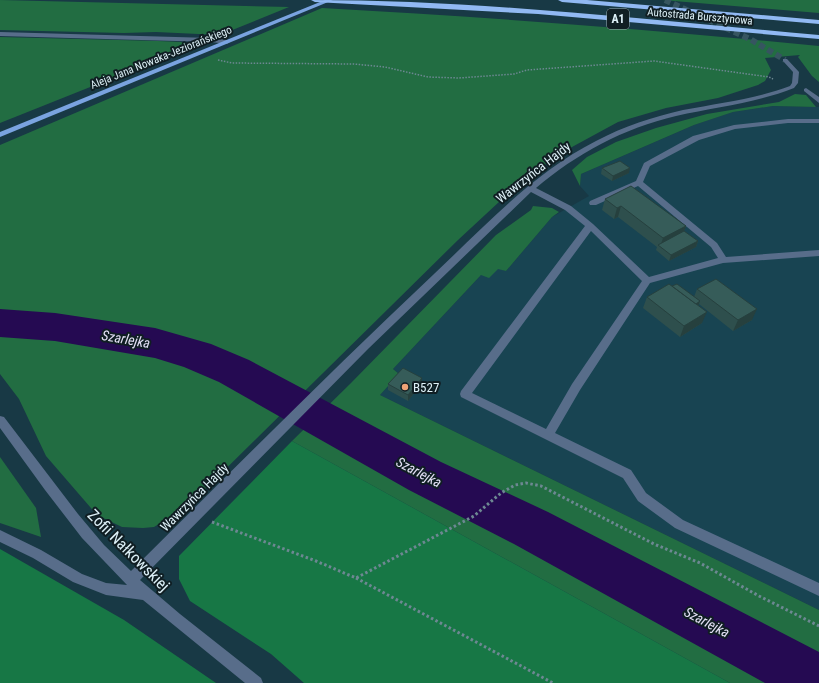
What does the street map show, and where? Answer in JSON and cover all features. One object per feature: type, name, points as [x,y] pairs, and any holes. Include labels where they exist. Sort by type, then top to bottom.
[{"type":"highway","name":"Autostrada Bursztynowa","points":[[315,0],[416,4],[538,12],[819,38]]},
{"type":"highway","name":"Autostrada Bursztynowa","points":[[562,0],[819,22]]},
{"type":"main road","name":"Aleja Jana Nowaka-Jeziorańskiego","points":[[0,135],[330,0]]},
{"type":"street","points":[[0,34],[211,40],[227,42]]},
{"type":"street","points":[[785,60],[796,72],[795,82],[792,87]]},
{"type":"street","name":"Wawrzyńca Hajdy","points":[[131,580],[393,317],[531,189],[568,159],[618,133],[648,122],[683,112],[760,99],[792,87]]},
{"type":"street","points":[[806,90],[819,101]]},
{"type":"street","points":[[593,203],[639,183],[647,164],[696,138],[734,127],[788,121],[819,121]]},
{"type":"street","points":[[639,183],[714,245],[723,260]]},
{"type":"street","points":[[531,189],[568,208],[590,226],[647,281]]},
{"type":"street","points":[[590,226],[465,394],[627,474],[642,497],[679,524],[819,590]]},
{"type":"street","points":[[548,435],[576,387],[647,281],[723,260],[819,253]]},
{"type":"street","name":"Zofii Nałkowskiej","points":[[0,420],[78,524],[100,550],[145,594],[256,683]]},
{"type":"street","points":[[0,536],[37,554],[78,578],[106,589],[145,594]]},
{"type":"path","points":[[206,51],[213,59],[232,63],[354,64],[385,67],[428,77],[459,78],[514,74],[527,70],[654,62],[769,77],[792,87]]},
{"type":"path","points":[[356,578],[474,516],[501,493],[515,485],[526,483],[541,486],[654,544],[700,563],[759,596],[819,626]]},
{"type":"path","points":[[195,516],[316,561],[356,578],[553,683]]},
{"type":"shaded area","points":[[773,106],[819,107],[819,610],[380,395],[399,374],[393,369],[481,275],[498,268],[506,271],[552,217],[589,196],[580,186],[581,174],[694,125],[733,112]]},
{"type":"green space","points":[[0,0],[289,7],[220,35],[156,32],[124,33],[0,30]]},
{"type":"green space","points":[[662,0],[819,0],[819,13]]},
{"type":"green space","points":[[322,8],[571,24],[819,46],[819,82],[812,76],[798,57],[800,55],[765,58],[771,70],[765,81],[758,85],[718,98],[666,108],[618,122],[572,147],[526,177],[458,240],[187,507],[154,527],[122,527],[97,515],[46,456],[19,399],[0,374],[0,145]]},
{"type":"green space","points":[[0,37],[158,41],[181,42],[190,45],[188,48],[0,123]]},
{"type":"green space","points":[[795,94],[806,95],[816,107],[773,106],[733,112],[694,125],[581,174],[580,186],[572,170],[587,157],[616,142],[656,128],[707,114],[779,102]]},
{"type":"green space","points":[[533,206],[552,208],[559,212],[552,217],[506,271],[498,269],[489,278],[481,275],[393,369],[399,374],[380,395],[819,610],[819,683],[730,683],[292,441],[496,235],[531,210]]},
{"type":"green space","points":[[292,441],[730,683],[304,683],[271,654],[190,601],[179,579],[179,556]]},
{"type":"green space","points":[[0,457],[36,508],[41,537],[0,523]]},
{"type":"green space","points":[[0,549],[124,620],[216,683],[0,683]]},
{"type":"building","points":[[620,161],[630,168],[613,176],[602,168]]},
{"type":"building","points":[[631,186],[686,226],[663,238],[621,206],[617,208],[605,199]]},
{"type":"building","points":[[684,231],[698,241],[671,255],[658,245]]},
{"type":"building","points":[[716,279],[757,309],[738,320],[697,289]]},
{"type":"building","points":[[669,284],[707,312],[684,326],[647,297]]},
{"type":"building","points":[[677,284],[700,301],[696,304],[672,286]]},
{"type":"building","name":"B527","points":[[403,368],[422,378],[408,395],[388,384]]},
{"type":"waterway","name":"Szarlejka","points":[[0,323],[55,327],[155,343],[197,355],[234,371],[425,476],[531,528],[819,682]]},
{"type":"tunnel","points":[[665,0],[750,39],[785,60]]},
{"type":"place","name":"B527","points":[[405,387]]}]
